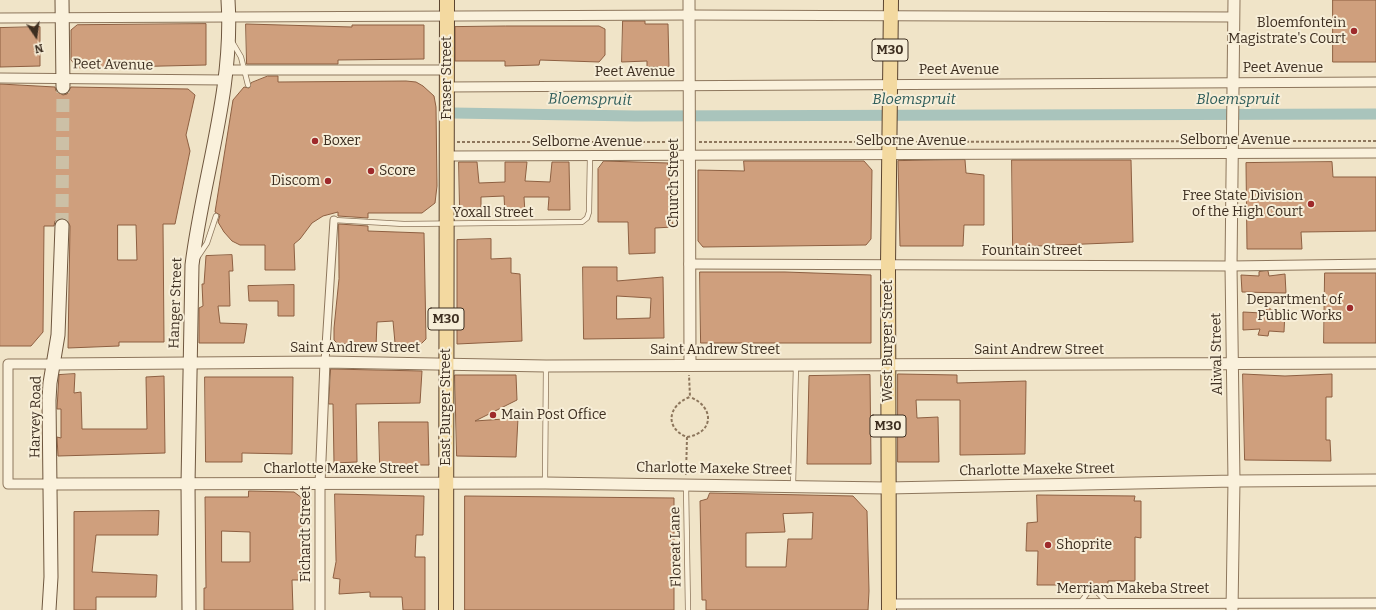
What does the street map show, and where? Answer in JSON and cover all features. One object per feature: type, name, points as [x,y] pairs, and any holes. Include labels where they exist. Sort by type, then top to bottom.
[{"type":"main road","points":[[62,0],[63,83]]},
{"type":"main road","name":"Hanger Street","points":[[189,610],[188,484],[192,265],[196,234],[214,148],[226,75],[229,37],[228,0]]},
{"type":"main road","name":"Fraser Street","points":[[447,0],[447,156]]},
{"type":"main road","name":"M30","points":[[890,90],[891,0]]},
{"type":"main road","name":"West Burger Street","points":[[889,607],[888,265],[890,90]]},
{"type":"main road","name":"East Burger Street","points":[[446,610],[447,156]]},
{"type":"main road","name":"Harvey Road","points":[[48,610],[51,577],[49,400],[59,319],[62,226]]},
{"type":"street","name":"Church Street","points":[[689,0],[688,156],[690,365]]},
{"type":"street","name":"Aliwal Street","points":[[1232,607],[1234,481],[1231,154],[1234,0]]},
{"type":"street","points":[[0,18],[689,15],[1234,17]]},
{"type":"street","name":"Peet Avenue","points":[[0,78],[63,83],[226,75],[243,71],[331,68],[446,70]]},
{"type":"street","name":"Peet Avenue","points":[[446,87],[689,90],[890,90],[1233,82],[1376,82]]},
{"type":"street","name":"Selborne Avenue","points":[[447,156],[688,156],[889,148],[1231,154],[1376,153]]},
{"type":"street","points":[[326,362],[334,220]]},
{"type":"street","name":"Fountain Street","points":[[689,264],[1231,266],[1376,264]]},
{"type":"street","name":"Saint Andrew Street","points":[[54,364],[326,362],[546,366],[796,364],[1232,365],[1376,363]]},
{"type":"street","name":"Fichardt Street","points":[[320,610],[320,484],[326,362]]},
{"type":"street","points":[[51,484],[8,484],[8,364],[54,364]]},
{"type":"street","name":"Charlotte Maxeke Street","points":[[51,484],[545,483],[888,488],[1234,481],[1376,480]]},
{"type":"street","name":"Merriam Makeba Street","points":[[889,607],[1107,602],[1232,607],[1376,603]]},
{"type":"lane","points":[[229,37],[240,57],[248,85]]},
{"type":"lane","name":"Yoxall Street","points":[[334,220],[448,224],[582,222],[587,218],[589,212],[590,156]]},
{"type":"lane","points":[[192,265],[207,243],[216,216]]},
{"type":"lane","points":[[793,486],[796,364]]},
{"type":"lane","points":[[545,483],[546,366]]},
{"type":"lane","name":"Floreat Lane","points":[[686,484],[688,610]]},
{"type":"lane","points":[[1080,603],[1092,587],[1107,602]]},
{"type":"path","points":[[447,142],[689,142],[889,148],[1232,141],[1376,141]]},
{"type":"path","points":[[690,365],[690,397]]},
{"type":"path","points":[[690,397],[700,401],[706,410],[708,418],[706,427],[698,436],[687,437],[678,434],[673,426],[672,416],[674,407],[680,401],[690,397]]},
{"type":"path","points":[[686,484],[687,437]]},
{"type":"building","name":"Bloemfontein Magistrate's Court","points":[[1333,0],[1376,0],[1376,62],[1333,62]]},
{"type":"building","points":[[623,21],[645,21],[645,24],[668,24],[669,67],[647,67],[647,61],[622,62]]},
{"type":"building","points":[[206,24],[206,65],[78,68],[71,60],[71,30],[77,25]]},
{"type":"building","points":[[246,24],[352,27],[352,25],[424,25],[424,59],[338,60],[338,64],[247,64]]},
{"type":"building","points":[[599,26],[605,29],[605,55],[599,62],[540,60],[539,65],[505,66],[505,61],[455,61],[455,27]]},
{"type":"building","points":[[40,27],[40,66],[0,67],[0,28]]},
{"type":"building","points":[[268,76],[278,76],[278,82],[406,81],[416,82],[423,86],[434,96],[436,107],[437,186],[435,203],[422,213],[368,213],[368,218],[338,216],[338,212],[323,216],[312,223],[300,239],[294,244],[295,270],[265,270],[265,245],[240,245],[232,241],[218,222],[220,215],[215,212],[233,100],[244,87],[249,88],[251,83]]},
{"type":"building","points":[[0,84],[55,87],[56,91],[63,95],[67,94],[71,87],[188,89],[195,95],[186,135],[190,151],[175,224],[163,224],[164,342],[119,342],[119,346],[68,348],[70,226],[67,219],[62,218],[55,221],[54,226],[44,226],[43,332],[31,346],[0,346]],"holes":[[[118,225],[136,225],[137,260],[118,260]]]},
{"type":"building","points":[[965,160],[966,173],[984,175],[984,225],[964,225],[963,246],[900,246],[898,161]]},
{"type":"building","points":[[1012,160],[1131,160],[1133,242],[1013,247]]},
{"type":"building","points":[[604,161],[668,163],[673,227],[655,228],[655,253],[629,254],[628,222],[598,222],[598,169]]},
{"type":"building","points":[[744,161],[864,161],[872,170],[871,239],[866,245],[703,247],[698,241],[698,170],[744,171]]},
{"type":"building","points":[[459,162],[477,162],[479,183],[505,182],[505,162],[527,162],[525,181],[550,182],[552,162],[569,162],[570,210],[548,210],[549,197],[524,197],[525,213],[505,214],[504,196],[481,197],[481,209],[460,210]]},
{"type":"building","name":"Free State Division of the High Court","points":[[1332,162],[1333,177],[1376,177],[1376,231],[1301,232],[1302,249],[1247,249],[1246,163]]},
{"type":"building","points":[[339,224],[368,226],[368,231],[424,233],[426,339],[421,344],[395,343],[393,321],[377,322],[376,346],[337,343],[334,340],[339,279]]},
{"type":"building","points":[[491,239],[491,259],[511,258],[511,273],[520,274],[522,341],[457,344],[457,240]]},
{"type":"building","points":[[232,255],[233,271],[229,271],[230,306],[218,306],[220,323],[247,324],[244,343],[199,343],[199,308],[203,306],[202,284],[204,284],[206,256]]},
{"type":"building","points":[[583,267],[617,267],[617,281],[663,277],[664,338],[584,339]],"holes":[[[617,296],[651,298],[650,318],[617,319]]]},
{"type":"building","points":[[1268,271],[1269,276],[1285,274],[1286,293],[1242,292],[1241,275],[1259,276],[1259,272]]},
{"type":"building","points":[[700,272],[785,272],[871,275],[871,343],[701,343]]},
{"type":"building","name":"Department of Public Works","points":[[1325,273],[1376,273],[1376,343],[1324,343]]},
{"type":"building","points":[[294,285],[294,316],[278,316],[278,301],[249,301],[248,286]]},
{"type":"building","points":[[1267,307],[1270,308],[1270,310],[1285,311],[1284,332],[1269,331],[1268,336],[1258,335],[1260,329],[1243,330],[1243,312],[1262,313],[1262,309],[1267,309]]},
{"type":"building","points":[[331,369],[422,371],[420,403],[356,404],[357,462],[334,463],[333,404],[329,404]]},
{"type":"building","points":[[75,374],[74,393],[81,392],[82,429],[147,429],[146,377],[164,376],[165,453],[58,456],[57,437],[61,438],[61,409],[57,409],[59,375]]},
{"type":"building","points":[[898,374],[957,375],[957,383],[1026,381],[1025,454],[960,455],[960,400],[916,400],[917,418],[938,417],[939,462],[898,462]]},
{"type":"building","points":[[1243,374],[1285,376],[1332,374],[1332,397],[1326,397],[1326,440],[1330,440],[1331,461],[1245,460]]},
{"type":"building","points":[[455,375],[516,375],[517,400],[475,421],[518,418],[516,457],[457,456]]},
{"type":"building","points":[[870,375],[871,464],[807,464],[809,376]]},
{"type":"building","points":[[205,377],[293,377],[292,454],[242,453],[242,462],[206,462]]},
{"type":"building","points":[[379,422],[428,422],[429,465],[380,465]]},
{"type":"building","points":[[249,491],[294,492],[302,498],[302,580],[292,580],[293,610],[204,610],[204,588],[206,588],[205,497],[248,497]],"holes":[[[222,531],[250,532],[250,562],[222,562]]]},
{"type":"building","points":[[710,493],[853,496],[867,511],[868,610],[706,610],[706,600],[702,600],[700,501],[707,499]],"holes":[[[813,513],[812,539],[788,539],[786,567],[746,567],[746,533],[785,532],[783,514]]]},
{"type":"building","points":[[335,494],[424,496],[423,535],[416,535],[415,557],[425,557],[425,610],[403,610],[402,597],[370,597],[370,592],[339,594],[340,579],[333,578],[336,562]]},
{"type":"building","points":[[1037,495],[1135,496],[1134,501],[1141,501],[1141,538],[1135,537],[1135,581],[1108,581],[1108,586],[1096,586],[1092,583],[1088,585],[1037,585],[1038,551],[1026,551],[1027,523],[1037,522]]},
{"type":"building","points":[[465,496],[674,498],[674,610],[465,610]]},
{"type":"building","points":[[159,511],[158,535],[96,535],[92,572],[157,575],[156,597],[96,597],[96,610],[74,610],[74,512]]},
{"type":"waterway","name":"Bloemspruit","points":[[453,113],[635,116],[1376,114]]},
{"type":"tunnel","points":[[62,226],[63,87]]},
{"type":"place","name":"Bloemfontein Magistrate's Court","points":[[1354,31]]},
{"type":"place","name":"Boxer","points":[[315,141]]},
{"type":"place","name":"Score","points":[[371,171]]},
{"type":"place","name":"Discom","points":[[328,181]]},
{"type":"place","name":"Free State Division of the High Court","points":[[1311,204]]},
{"type":"place","name":"Department of Public Works","points":[[1350,308]]},
{"type":"place","name":"Main Post Office","points":[[493,415]]},
{"type":"place","name":"Shoprite","points":[[1048,545]]}]
